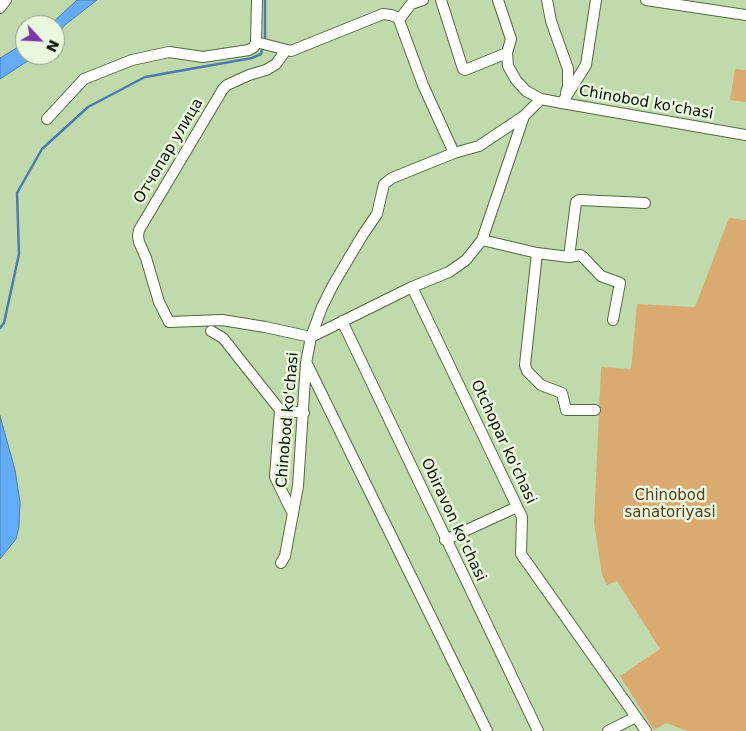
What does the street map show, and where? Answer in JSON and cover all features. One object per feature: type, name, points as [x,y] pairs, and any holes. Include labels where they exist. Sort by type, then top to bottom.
[{"type":"street","points":[[0,8],[6,0]]},
{"type":"street","points":[[47,119],[84,79],[132,60],[169,52],[203,57],[250,50],[256,42],[257,0]]},
{"type":"street","points":[[399,20],[412,2],[423,0]]},
{"type":"street","points":[[441,0],[463,70],[507,53]]},
{"type":"street","points":[[311,337],[412,286],[449,272],[466,260],[482,240],[524,116],[541,99],[526,91],[516,80],[508,66],[507,53],[511,39],[498,0]]},
{"type":"street","points":[[547,0],[551,21],[568,69],[568,87],[562,103]]},
{"type":"street","points":[[562,103],[586,66],[596,0]]},
{"type":"street","points":[[646,0],[746,15]]},
{"type":"street","points":[[256,42],[291,51],[384,14],[390,14],[399,20],[423,85],[454,153]]},
{"type":"street","name":"Отчопар улица","points":[[286,50],[276,64],[266,70],[227,85],[223,89],[139,230],[138,236],[159,302],[170,322],[222,320],[311,337]]},
{"type":"street","name":"Chinobod ko'chasi","points":[[541,99],[746,135]]},
{"type":"street","name":"Chinobod ko'chasi","points":[[281,562],[284,556],[298,486],[306,363],[311,337],[322,307],[333,285],[377,214],[386,181],[454,153],[479,146],[524,116]]},
{"type":"street","points":[[569,257],[576,202],[579,200],[645,203]]},
{"type":"street","points":[[482,240],[537,253],[569,257],[580,255],[601,276],[620,283],[613,320]]},
{"type":"street","points":[[537,253],[525,365],[527,372],[541,385],[562,393],[566,410],[595,410]]},
{"type":"street","name":"Otchopar ko'chasi","points":[[412,286],[522,517],[521,554],[646,731]]},
{"type":"street","name":"Obiravon ko'chasi","points":[[342,321],[445,540],[538,731]]},
{"type":"street","points":[[211,331],[223,338],[280,410],[275,477],[293,514]]},
{"type":"street","points":[[306,363],[488,731]]},
{"type":"street","points":[[280,410],[304,412]]},
{"type":"street","points":[[445,540],[517,506]]},
{"type":"street","points":[[608,731],[636,717]]},
{"type":"green space","points":[[735,69],[746,70],[746,102],[730,100]]},
{"type":"green space","name":"Chinobod sanatoriyasi","points":[[729,218],[746,220],[746,731],[687,731],[666,723],[654,730],[620,676],[660,649],[617,581],[607,585],[602,575],[594,523],[601,367],[631,369],[637,304],[695,307]]},
{"type":"water","points":[[77,0],[97,0],[65,25],[65,15],[61,15]]},
{"type":"water","points":[[15,49],[15,65],[22,65],[0,79],[0,58]]},
{"type":"water","points":[[0,416],[15,470],[20,502],[19,527],[16,539],[0,559]]},
{"type":"waterway","points":[[265,0],[265,41]]},
{"type":"waterway","points":[[0,328],[4,323],[19,254],[17,193],[42,149],[88,107],[145,77],[252,58],[261,54],[263,46]]}]
